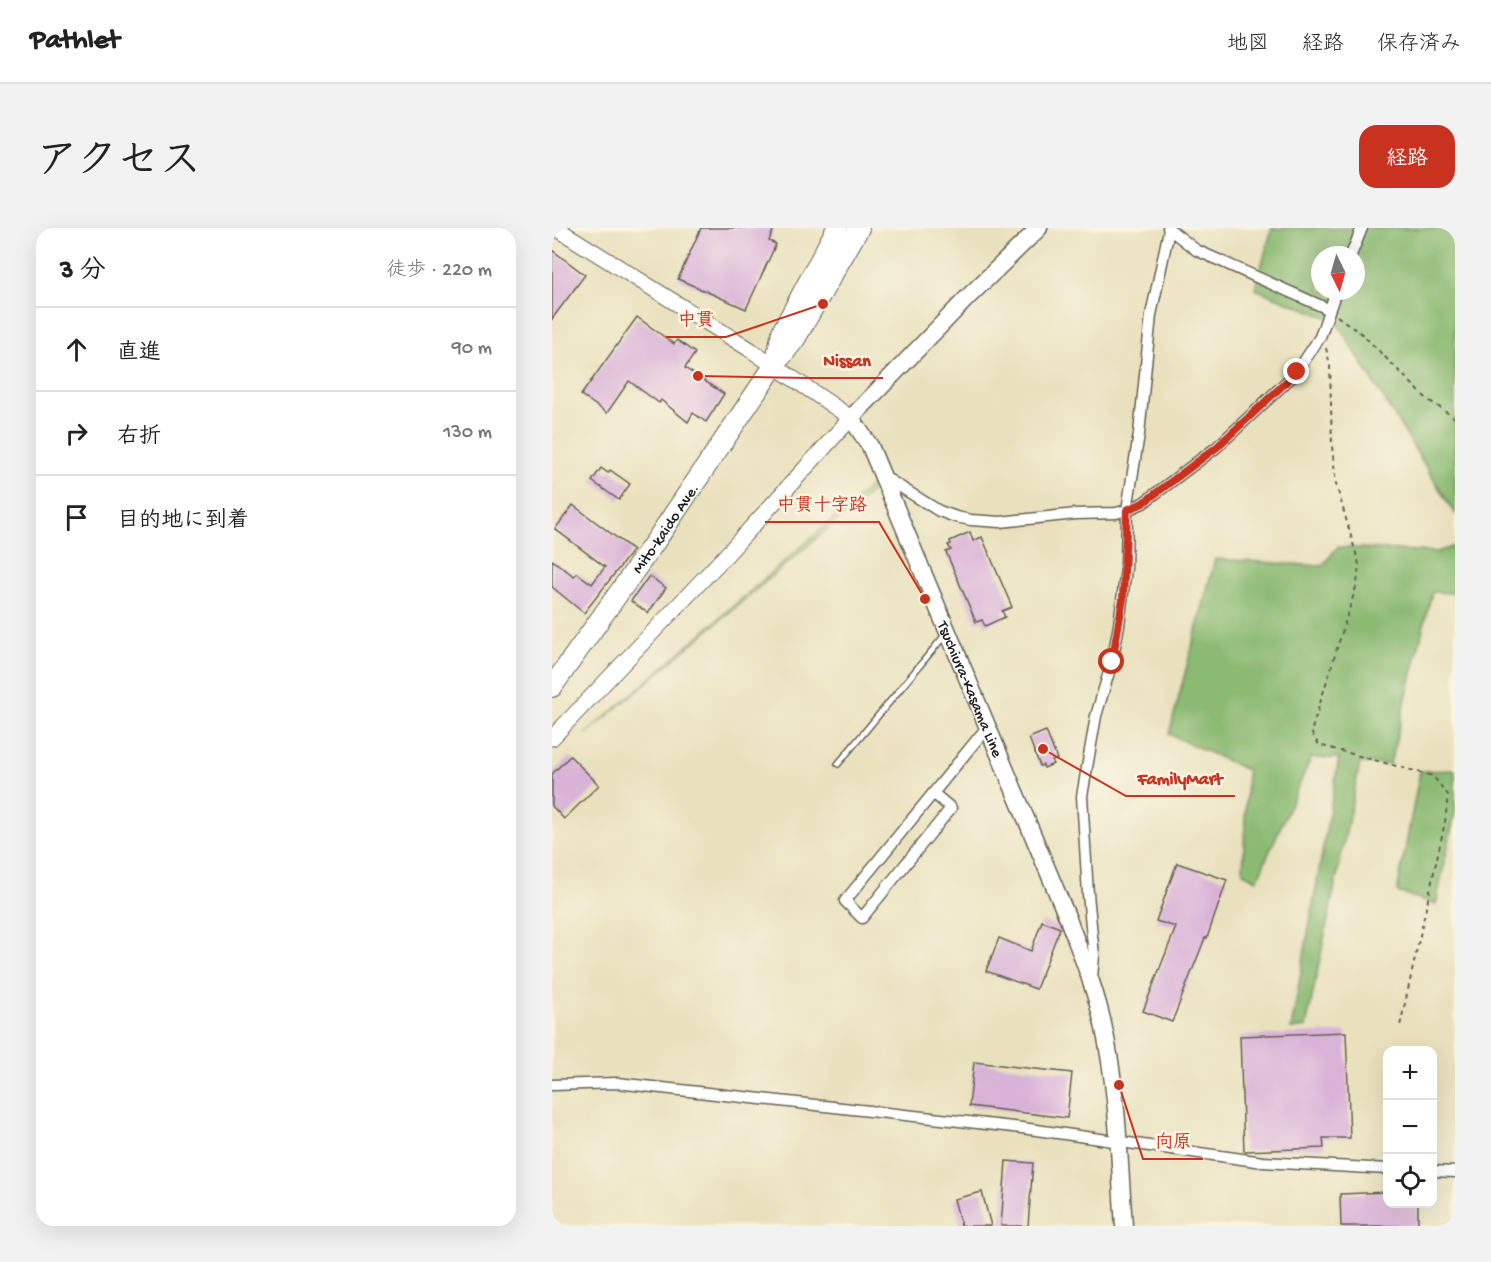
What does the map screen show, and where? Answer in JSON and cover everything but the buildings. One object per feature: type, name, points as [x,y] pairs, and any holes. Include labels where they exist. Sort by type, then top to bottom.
[{"type":"highway","name":"Mito-kaido Ave.","points":[[774,366],[782,332],[837,228]]},
{"type":"highway","name":"Mito-kaido Ave.","points":[[552,687],[795,339],[859,228]]},
{"type":"main road","points":[[851,418],[969,296],[1039,228]]},
{"type":"main road","name":"Tsuchiura-Kasama Line","points":[[851,418],[870,446],[883,476],[1068,920],[1091,983],[1108,1045],[1119,1142],[1124,1226]]},
{"type":"street","points":[[552,738],[728,553],[851,418],[774,366],[556,228]]},
{"type":"street","points":[[1355,246],[1362,228]]},
{"type":"street","points":[[1091,983],[1094,956],[1082,796],[1096,716],[1112,662],[1122,608],[1127,510],[1139,434],[1151,315],[1168,229],[1196,250],[1328,309]]},
{"type":"street","points":[[883,476],[939,511],[956,518],[1000,522],[1076,514],[1116,513],[1127,510],[1143,503],[1217,447],[1297,372],[1320,337],[1332,300]]},
{"type":"street","points":[[933,793],[951,808],[862,918],[845,901],[933,793],[988,726]]},
{"type":"street","points":[[552,1085],[617,1083],[1022,1128],[1292,1165],[1383,1169]]},
{"type":"street","points":[[1437,1171],[1455,1172]]},
{"type":"lane","points":[[838,764],[948,632]]},
{"type":"path","points":[[1328,309],[1363,335],[1427,399],[1455,418]]},
{"type":"path","points":[[1322,330],[1330,365],[1332,446],[1336,484],[1359,564],[1357,584],[1311,732],[1319,745],[1432,776],[1448,795],[1445,822],[1400,1026]]},
{"type":"green space","points":[[1272,228],[1455,228],[1455,514],[1336,321],[1255,289]]},
{"type":"green space","points":[[878,480],[871,492],[586,734]]},
{"type":"green space","points":[[1455,546],[1455,593],[1432,592],[1390,764],[1360,763],[1306,1027],[1291,1029],[1339,758],[1311,758],[1257,880],[1243,873],[1247,770],[1169,734],[1215,559],[1322,566],[1338,547],[1437,552]]},
{"type":"green space","points":[[1455,770],[1455,812],[1436,904],[1397,892],[1420,771]]},
{"type":"place","name":"中貫","points":[[823,304]]},
{"type":"place","name":"Nissan","points":[[698,376]]},
{"type":"place","name":"中貫十字路","points":[[925,599]]},
{"type":"place","name":"FamilyMart","points":[[1043,749]]},
{"type":"place","name":"向原","points":[[1119,1085]]},
{"type":"route","points":[[1112,662],[1123,599],[1127,510],[1143,503],[1169,485],[1217,447],[1297,372]]}]
